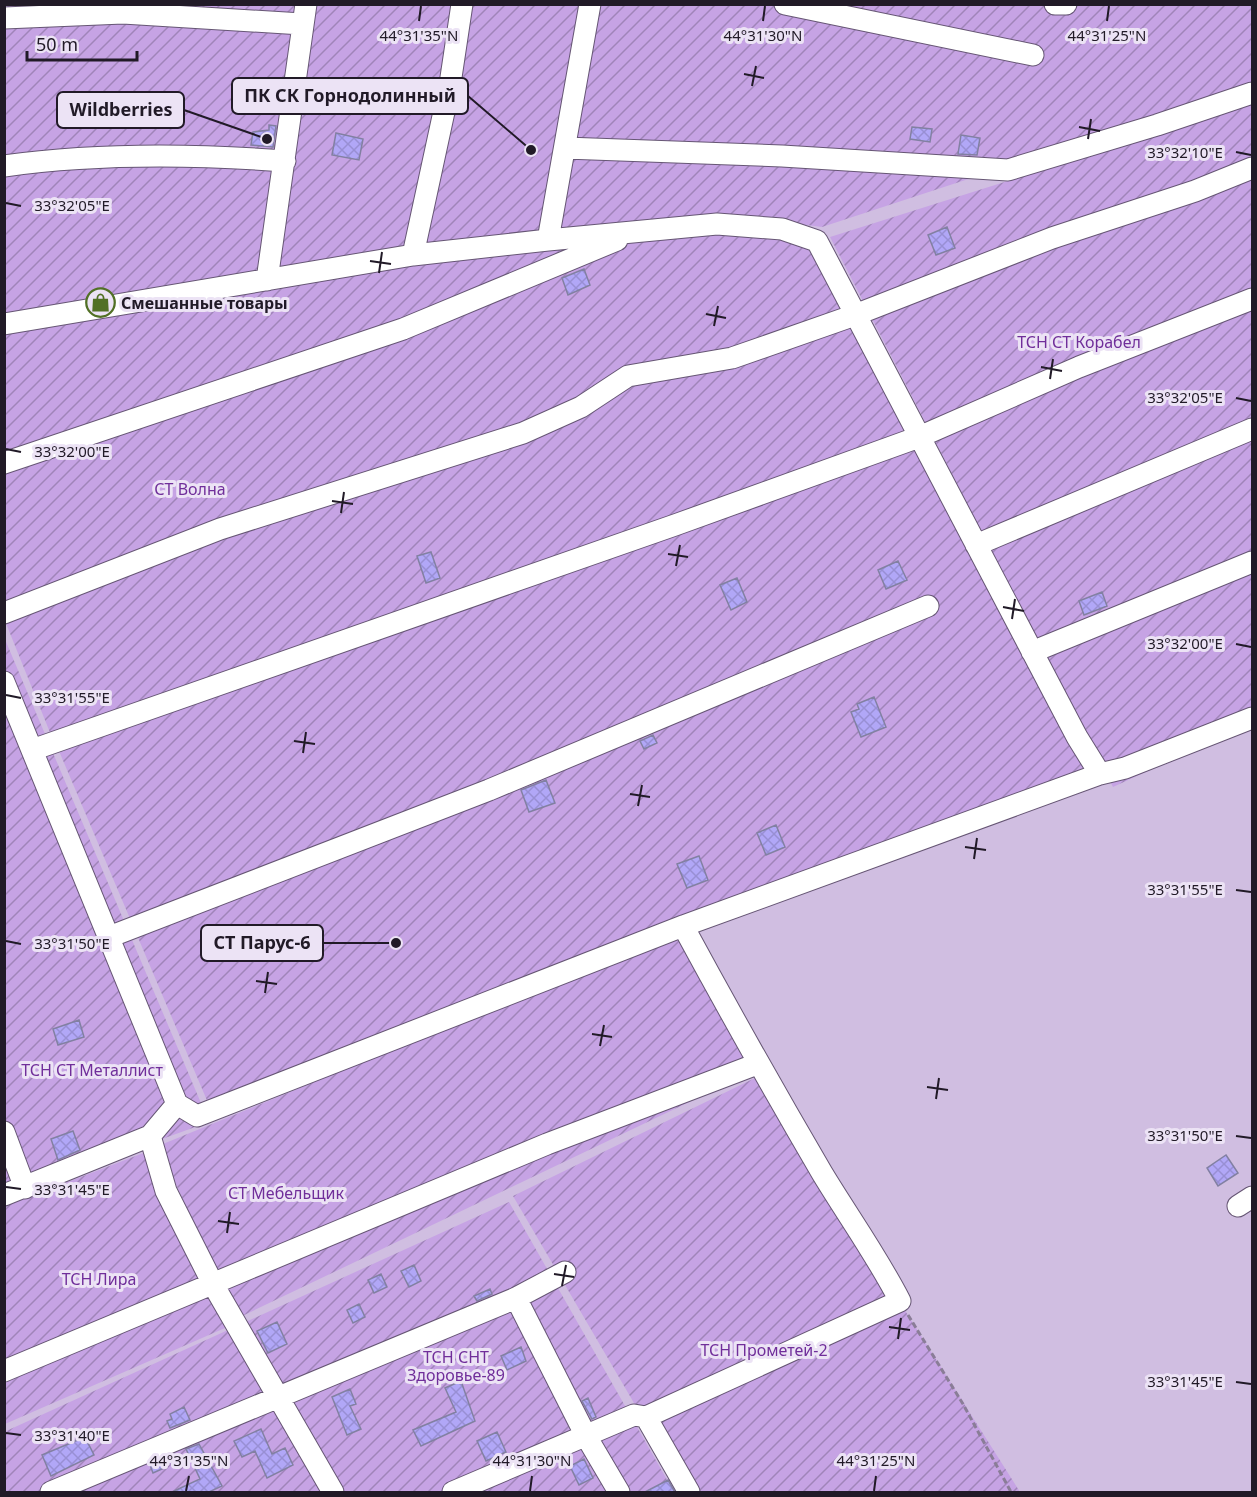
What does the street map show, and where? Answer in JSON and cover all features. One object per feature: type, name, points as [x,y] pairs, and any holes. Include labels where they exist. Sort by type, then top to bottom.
[{"type":"street","points":[[413,255],[450,84],[462,4]]},
{"type":"street","points":[[548,240],[590,4]]},
{"type":"street","points":[[785,4],[1033,55]]},
{"type":"street","points":[[1055,4],[1066,4]]},
{"type":"street","points":[[4,18],[123,13],[304,14],[267,280]]},
{"type":"street","points":[[565,148],[782,156],[1008,170],[1157,125],[1252,93]]},
{"type":"street","points":[[4,166],[48,160],[102,158],[229,157],[285,161]]},
{"type":"street","points":[[4,613],[220,529],[523,433],[581,407],[628,376],[732,358],[855,315],[1052,238],[1195,191],[1252,168]]},
{"type":"street","points":[[4,324],[413,255],[548,240],[717,224],[782,230],[817,241],[1032,652],[1100,774]]},
{"type":"street","points":[[4,463],[403,329],[637,232]]},
{"type":"street","points":[[33,750],[920,437],[1079,367],[1252,299]]},
{"type":"street","points":[[976,545],[1252,429]]},
{"type":"street","points":[[1032,652],[1252,562]]},
{"type":"street","points":[[109,937],[489,790],[928,606]]},
{"type":"street","points":[[4,682],[177,1104],[197,1116],[683,926],[1100,774],[1125,768],[1252,718]]},
{"type":"street","points":[[453,1492],[477,1488],[634,1415],[646,1417],[900,1301],[880,1262],[852,1224],[757,1064],[683,926]]},
{"type":"street","points":[[4,1371],[214,1286],[547,1144],[757,1064]]},
{"type":"street","points":[[4,1195],[150,1136],[177,1104]]},
{"type":"street","points":[[4,1132],[25,1188]]},
{"type":"street","points":[[150,1136],[166,1191],[214,1286],[333,1492]]},
{"type":"street","points":[[51,1492],[516,1298],[565,1272]]},
{"type":"street","points":[[516,1298],[586,1436],[619,1492]]},
{"type":"street","points":[[646,1417],[689,1492]]},
{"type":"path","points":[[900,1301],[963,1404],[1011,1492]]},
{"type":"green space","points":[[4,5],[1252,5],[1252,86],[822,227],[721,214],[5,316]]},
{"type":"green space","name":"ТСН СТ Корабел","points":[[1252,104],[1252,723],[1113,787],[830,237]]},
{"type":"green space","name":"СТ Волна","points":[[721,219],[820,235],[911,433],[51,735],[5,621],[5,334],[317,277]]},
{"type":"green space","points":[[916,445],[1088,769],[214,1117],[59,751]]},
{"type":"green space","name":"ТСН СТ Металлист","points":[[4,637],[209,1122],[5,1196],[4,1196]]},
{"type":"green space","name":"СТ Мебельщик","points":[[680,933],[754,1071],[238,1318],[158,1146]]},
{"type":"green space","name":"ТСН Прометей-2","points":[[757,1077],[1020,1492],[686,1492],[513,1196]]},
{"type":"green space","name":"ТСН Лира","points":[[146,1152],[225,1328],[5,1424],[5,1206]]},
{"type":"green space","name":"ТСН СНТ Здоровье-89","points":[[509,1202],[674,1492],[5,1492],[4,1432]]},
{"type":"building","points":[[269,125],[276,126],[273,147],[251,145],[253,132],[269,130]]},
{"type":"building","points":[[912,127],[932,129],[930,142],[910,139]]},
{"type":"building","points":[[336,133],[363,139],[359,160],[332,155]]},
{"type":"building","points":[[961,135],[980,138],[977,155],[958,154]]},
{"type":"building","points":[[947,227],[955,248],[936,255],[928,235]]},
{"type":"building","points":[[584,269],[590,285],[568,295],[562,278]]},
{"type":"building","points":[[431,552],[440,578],[426,583],[417,556]]},
{"type":"building","points":[[898,561],[907,580],[886,589],[878,570]]},
{"type":"building","points":[[737,578],[747,602],[731,610],[720,585]]},
{"type":"building","points":[[1102,592],[1107,606],[1084,615],[1079,601]]},
{"type":"building","points":[[874,697],[886,727],[861,737],[851,712],[859,709],[857,704]]},
{"type":"building","points":[[653,735],[657,743],[644,749],[640,741]]},
{"type":"building","points":[[546,780],[555,803],[529,812],[521,790]]},
{"type":"building","points":[[776,825],[785,847],[766,855],[757,833]]},
{"type":"building","points":[[699,856],[708,880],[687,888],[677,864]]},
{"type":"building","points":[[79,1020],[84,1037],[58,1045],[53,1029]]},
{"type":"building","points":[[73,1131],[80,1150],[58,1160],[51,1139]]},
{"type":"building","points":[[1226,1155],[1238,1173],[1218,1186],[1207,1168]]},
{"type":"building","points":[[414,1265],[421,1281],[409,1287],[401,1271]]},
{"type":"building","points":[[381,1274],[387,1287],[374,1293],[368,1280]]},
{"type":"building","points":[[490,1289],[492,1294],[477,1301],[474,1296]]},
{"type":"building","points":[[359,1304],[365,1317],[353,1323],[347,1310]]},
{"type":"building","points":[[277,1322],[287,1344],[268,1353],[257,1331]]},
{"type":"building","points":[[521,1347],[526,1361],[507,1370],[501,1356]]},
{"type":"building","points":[[461,1381],[475,1421],[421,1446],[413,1430],[456,1412],[445,1388]]},
{"type":"building","points":[[350,1389],[356,1404],[350,1406],[361,1429],[347,1435],[332,1397]]},
{"type":"building","points":[[588,1398],[596,1417],[592,1419],[582,1401]]},
{"type":"building","points":[[184,1407],[190,1420],[170,1428],[167,1421],[172,1419],[170,1414]]},
{"type":"building","points":[[261,1429],[272,1454],[285,1448],[293,1465],[267,1478],[255,1451],[242,1457],[234,1441]]},
{"type":"building","points":[[497,1432],[506,1452],[486,1461],[477,1441]]},
{"type":"building","points":[[85,1437],[94,1455],[51,1476],[42,1455]]},
{"type":"building","points":[[199,1444],[222,1486],[209,1492],[172,1492],[200,1479],[186,1449]]},
{"type":"building","points":[[584,1459],[593,1478],[579,1485],[570,1466]]},
{"type":"building","points":[[161,1460],[164,1468],[153,1473],[150,1465]]},
{"type":"building","points":[[668,1480],[675,1492],[645,1492]]},
{"type":"place","name":"Wildberries","points":[[267,139]]},
{"type":"place","name":"ПК СК Горнодолинный","points":[[531,150]]},
{"type":"place","name":"Смешанные товары","points":[[100,303]]},
{"type":"place","name":"СТ Парус-6","points":[[396,943]]}]
